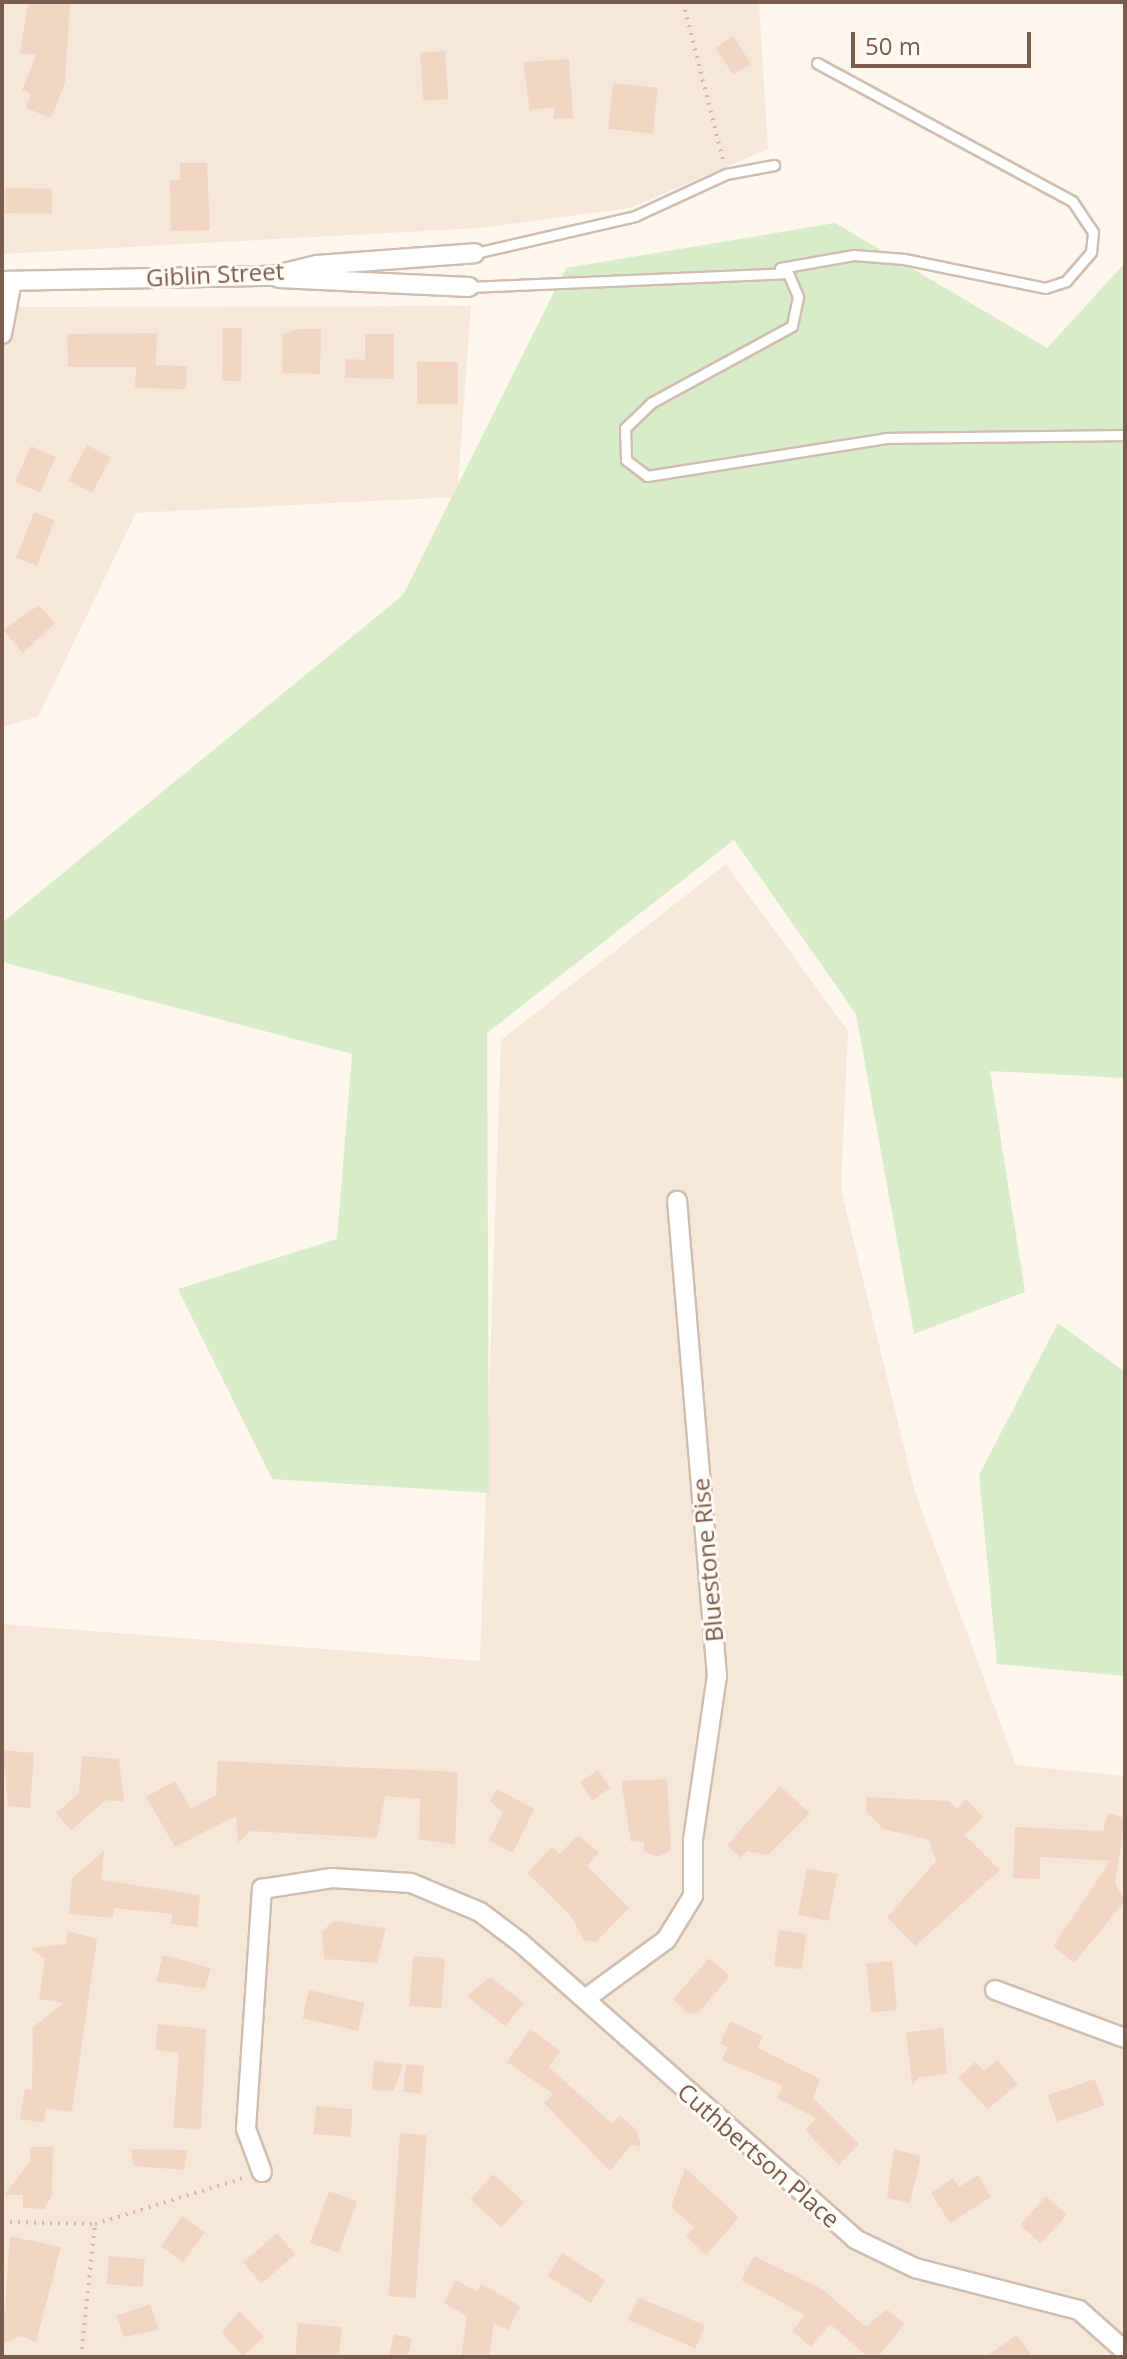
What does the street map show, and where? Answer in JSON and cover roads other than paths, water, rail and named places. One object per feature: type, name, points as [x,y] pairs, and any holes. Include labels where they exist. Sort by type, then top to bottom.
[{"type":"street","name":"Giblin Street","points":[[7,281],[272,276],[317,265],[475,253]]},
{"type":"street","points":[[272,276],[312,284],[469,287]]},
{"type":"street","points":[[2,334],[7,281]]},
{"type":"street","name":"Bluestone Rise","points":[[585,1999],[666,1940],[687,1916],[717,1676],[677,1201]]},
{"type":"street","name":"Cuthbertson Place","points":[[262,2172],[246,2129],[262,1889],[378,1878],[442,1893],[480,1912],[585,1999],[855,2239],[915,2268],[1079,2310],[1125,2351]]},
{"type":"street","points":[[995,1990],[1125,2038]]},
{"type":"lane","points":[[469,287],[780,268],[854,255],[904,259],[1045,288],[1074,275],[1091,252],[1093,232],[1072,201],[817,63]]},
{"type":"lane","points":[[475,253],[635,216],[726,174],[774,165]]},
{"type":"lane","points":[[780,268],[798,297],[792,326],[635,416],[623,445],[633,471],[676,476],[886,438],[1125,435]]}]
